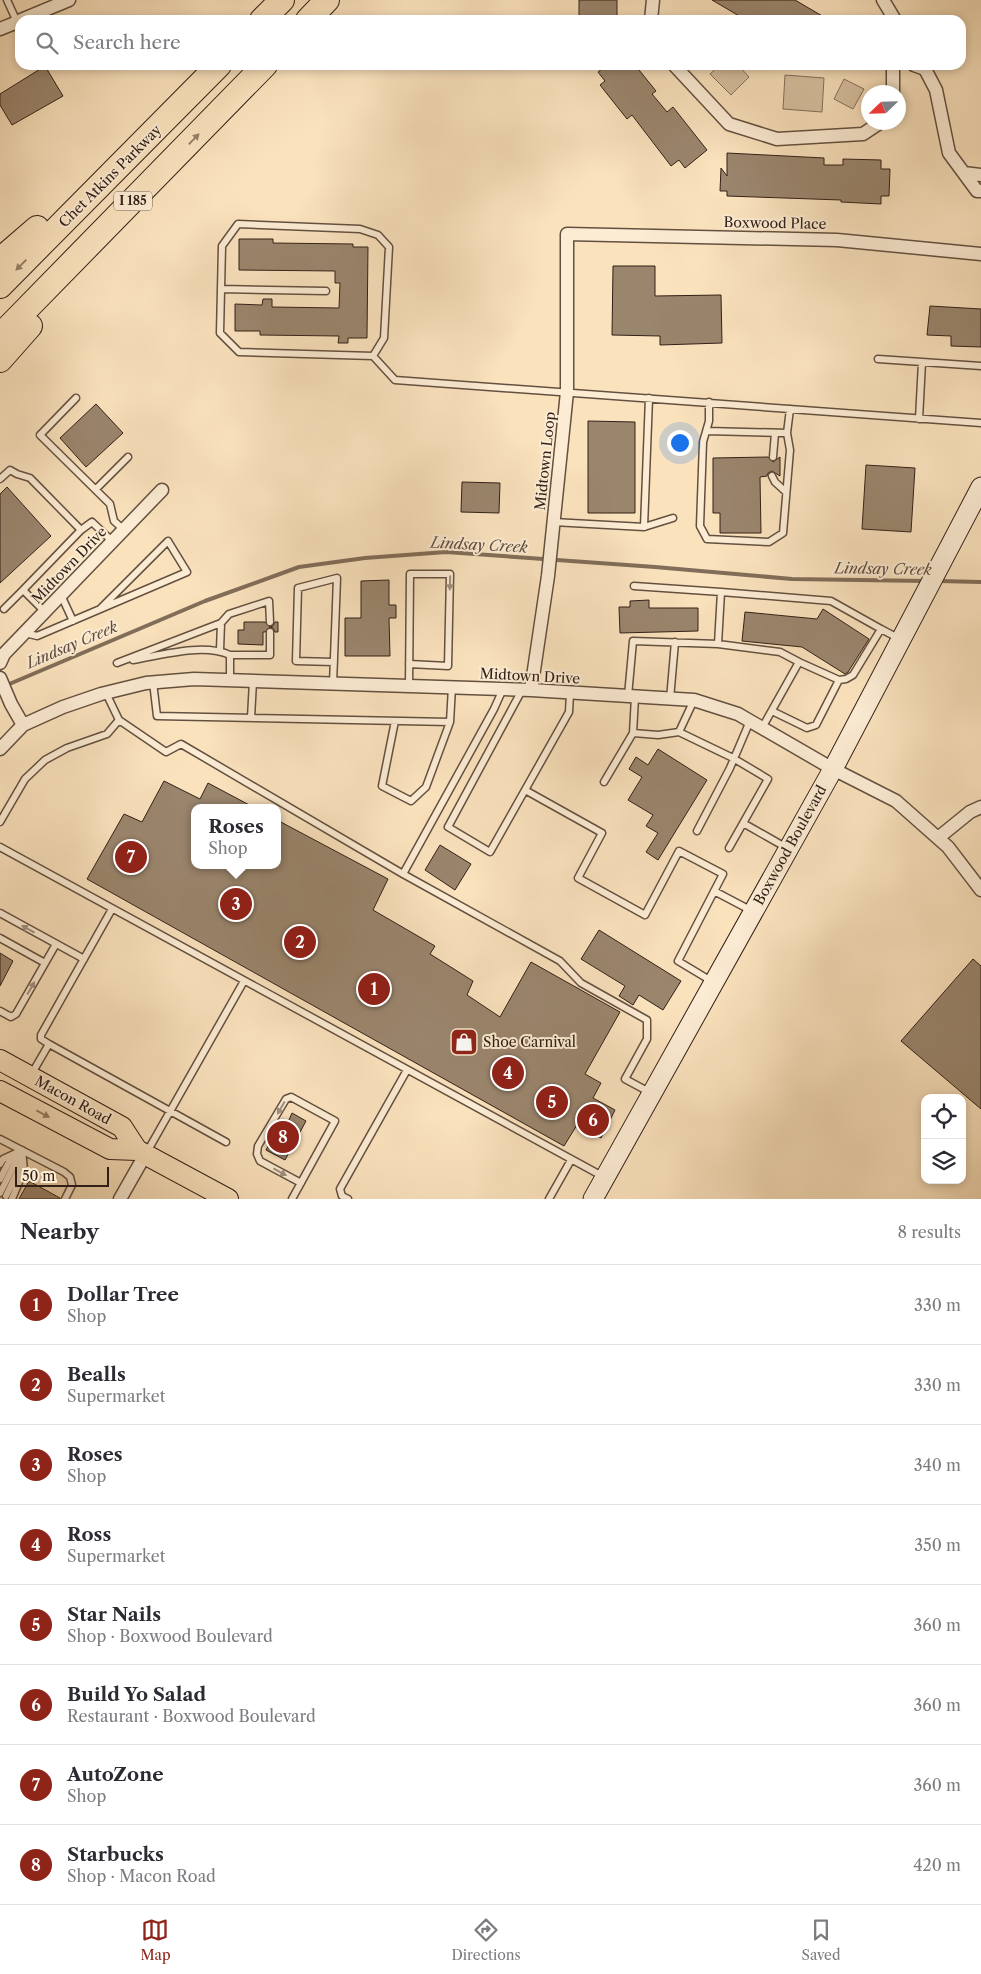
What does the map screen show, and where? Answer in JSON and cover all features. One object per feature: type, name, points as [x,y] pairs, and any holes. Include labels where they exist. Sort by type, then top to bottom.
[{"type":"highway","points":[[267,15],[282,0]]},
{"type":"highway","points":[[313,15],[327,0]]},
{"type":"highway","name":"Chet Atkins Parkway","points":[[0,286],[214,70]]},
{"type":"highway","name":"I 185","points":[[0,336],[260,70]]},
{"type":"highway","points":[[0,260],[179,106]]},
{"type":"highway","points":[[0,360],[168,166]]},
{"type":"main road","name":"Macon Road","points":[[0,1060],[122,1127],[141,1153]]},
{"type":"main road","name":"Macon Road","points":[[0,1091],[110,1149],[141,1153],[228,1199]]},
{"type":"street","points":[[33,15],[69,0]]},
{"type":"street","points":[[652,15],[653,0]]},
{"type":"street","points":[[883,0],[892,15]]},
{"type":"street","points":[[0,29],[15,23]]},
{"type":"street","points":[[679,70],[729,124],[778,139],[863,134],[869,130]]},
{"type":"street","points":[[893,70],[893,85]]},
{"type":"street","points":[[926,70],[936,90],[949,153],[977,191],[981,191]]},
{"type":"street","points":[[964,173],[981,174]]},
{"type":"street","name":"Boxwood Place","points":[[567,234],[837,240],[981,254]]},
{"type":"street","name":"Midtown Loop","points":[[526,690],[548,576],[567,392],[567,234]]},
{"type":"street","name":"Boxwood Boulevard","points":[[593,1199],[833,769],[981,487]]},
{"type":"street","name":"Midtown Drive","points":[[0,663],[4,654],[162,490]]},
{"type":"street","points":[[0,678],[11,704],[23,725]]},
{"type":"street","name":"Midtown Drive","points":[[0,749],[23,725],[63,707],[106,692],[153,682],[194,679],[526,690],[694,700],[738,714],[833,769],[896,801],[948,847],[981,890]]},
{"type":"street","points":[[938,838],[970,812],[981,807]]},
{"type":"street","points":[[120,1199],[141,1153]]},
{"type":"lane","points":[[7,0],[16,15]]},
{"type":"lane","points":[[373,356],[384,338],[389,247],[378,236],[360,229],[238,224],[222,246],[220,333],[239,352],[373,356],[394,380],[981,423]]},
{"type":"lane","points":[[221,289],[326,291]]},
{"type":"lane","points":[[878,359],[981,366]]},
{"type":"lane","points":[[918,418],[922,362]]},
{"type":"lane","points":[[76,398],[40,435],[110,504],[114,521],[124,530]]},
{"type":"lane","points":[[644,527],[649,398]]},
{"type":"lane","points":[[709,402],[709,421],[703,442],[700,526],[708,539],[769,542],[783,534],[790,450],[787,433],[790,409]]},
{"type":"lane","points":[[707,431],[787,433]]},
{"type":"lane","points":[[773,457],[775,433]]},
{"type":"lane","points":[[96,489],[128,457]]},
{"type":"lane","points":[[0,479],[10,470],[30,478],[81,530]]},
{"type":"lane","points":[[772,476],[775,482],[786,492]]},
{"type":"lane","points":[[553,522],[644,527],[673,518]]},
{"type":"lane","points":[[4,609],[81,530],[92,522],[113,542]]},
{"type":"lane","points":[[25,633],[37,636],[187,572],[168,541],[100,609]]},
{"type":"lane","points":[[409,664],[448,666],[450,574],[410,574],[409,664],[409,686]]},
{"type":"lane","points":[[333,684],[334,662],[337,578],[298,588],[296,661],[334,662]]},
{"type":"lane","points":[[634,586],[831,601],[901,640]]},
{"type":"lane","points":[[23,590],[45,612]]},
{"type":"lane","points":[[718,644],[721,592]]},
{"type":"lane","points":[[61,595],[73,621]]},
{"type":"lane","points":[[270,622],[269,601],[230,614],[220,623],[117,663],[185,651],[220,650],[230,655],[270,656],[270,632]]},
{"type":"lane","points":[[220,623],[220,650]]},
{"type":"lane","points":[[604,782],[633,733],[631,696],[633,640],[718,644],[780,652],[839,680],[853,675],[881,629]]},
{"type":"lane","points":[[670,699],[675,642]]},
{"type":"lane","points":[[230,655],[230,680]]},
{"type":"lane","points":[[762,728],[799,662]]},
{"type":"lane","points":[[772,711],[807,728],[812,728],[816,725],[839,680]]},
{"type":"lane","points":[[251,718],[253,681]]},
{"type":"lane","points":[[153,682],[157,716],[450,722]]},
{"type":"lane","points":[[395,721],[382,786],[411,801],[426,787],[450,722],[452,688]]},
{"type":"lane","points":[[404,874],[494,709],[502,689]]},
{"type":"lane","points":[[526,690],[448,827],[490,852],[569,712],[570,693]]},
{"type":"lane","points":[[106,692],[120,720],[166,752],[181,744],[404,874],[560,961],[581,983],[647,1020],[646,1039],[625,1079],[652,1093]]},
{"type":"lane","points":[[679,732],[694,700]]},
{"type":"lane","points":[[0,822],[25,779],[45,760],[67,748],[107,734],[120,720]]},
{"type":"lane","points":[[697,831],[730,768],[750,721]]},
{"type":"lane","points":[[633,733],[658,735],[679,732],[733,758],[768,779],[729,848]]},
{"type":"lane","points":[[525,790],[602,833],[578,878],[645,915],[680,851],[723,874],[678,961],[714,982]]},
{"type":"lane","points":[[743,823],[788,848]]},
{"type":"lane","points":[[0,848],[605,1178]]},
{"type":"lane","points":[[714,891],[753,912]]},
{"type":"lane","points":[[112,909],[41,1035],[41,1039],[226,1142]]},
{"type":"lane","points":[[0,913],[84,959]]},
{"type":"lane","points":[[0,938],[46,963]]},
{"type":"lane","points":[[0,1011],[11,1017],[16,1014],[56,944]]},
{"type":"lane","points":[[141,1153],[170,1112],[244,981]]},
{"type":"lane","points":[[30,1076],[49,1044]]},
{"type":"lane","points":[[348,1199],[342,1196],[340,1189],[407,1070]]},
{"type":"lane","points":[[292,1199],[335,1121],[291,1097],[286,1099],[258,1146],[258,1154],[260,1161],[300,1183]]},
{"type":"lane","points":[[0,1139],[70,1177],[72,1185],[64,1199]]},
{"type":"lane","points":[[0,1154],[22,1150]]},
{"type":"lane","points":[[0,1164],[3,1159],[22,1150]]},
{"type":"lane","points":[[0,1179],[9,1162],[22,1150]]},
{"type":"lane","points":[[6,1196],[24,1170],[22,1150]]},
{"type":"lane","points":[[6,1196],[22,1150]]},
{"type":"lane","points":[[549,1199],[571,1160]]},
{"type":"shaded area","points":[[714,70],[743,70],[749,77],[731,95],[710,74]]},
{"type":"shaded area","points":[[785,75],[824,78],[822,112],[783,109]]},
{"type":"shaded area","points":[[844,79],[861,88],[861,94],[853,109],[834,99]]},
{"type":"building","points":[[579,0],[617,0],[617,15],[579,15]]},
{"type":"building","points":[[712,0],[795,0],[820,15],[738,15]]},
{"type":"building","points":[[39,70],[47,70],[63,96],[12,125],[0,105],[0,94]]},
{"type":"building","points":[[601,70],[639,70],[656,91],[652,94],[667,112],[673,107],[707,150],[685,168],[679,160],[671,166],[632,115],[627,119],[600,85],[605,81],[598,72]]},
{"type":"building","points":[[727,153],[824,158],[824,165],[843,165],[843,159],[881,160],[881,169],[890,169],[889,196],[881,196],[881,204],[841,202],[841,200],[727,196],[727,191],[720,191],[721,168],[727,176]]},
{"type":"building","points":[[239,239],[273,239],[273,243],[353,244],[353,247],[368,247],[367,338],[348,338],[348,343],[338,343],[339,336],[260,335],[260,331],[235,331],[235,304],[262,305],[263,299],[272,299],[272,307],[339,308],[340,283],[335,283],[335,271],[239,270]]},
{"type":"building","points":[[613,266],[655,266],[655,296],[721,295],[722,343],[660,345],[660,336],[612,335]]},
{"type":"building","points":[[930,306],[981,309],[981,347],[951,346],[951,336],[927,335]]},
{"type":"building","points":[[96,404],[123,433],[86,467],[60,438]]},
{"type":"building","points":[[588,421],[635,422],[635,513],[588,513]]},
{"type":"building","points":[[768,457],[773,462],[780,457],[780,476],[772,471],[767,476],[760,477],[761,533],[720,533],[720,513],[713,513],[713,458]]},
{"type":"building","points":[[866,465],[915,468],[911,532],[862,529]]},
{"type":"building","points":[[462,482],[500,483],[499,513],[461,512]]},
{"type":"building","points":[[7,487],[51,536],[0,583],[0,494]]},
{"type":"building","points":[[389,580],[389,605],[396,605],[396,618],[389,618],[390,656],[345,656],[345,618],[361,618],[361,581]]},
{"type":"building","points":[[649,600],[649,608],[698,608],[698,631],[620,633],[619,607],[630,607],[630,601]]},
{"type":"building","points":[[823,609],[869,639],[845,674],[802,647],[742,641],[745,612],[817,619]]},
{"type":"building","points":[[244,622],[265,622],[270,627],[263,632],[263,645],[238,644],[238,630],[244,630]]},
{"type":"building","points":[[275,622],[278,622],[278,632],[275,632],[270,627]]},
{"type":"building","points":[[658,749],[707,780],[658,860],[646,852],[658,833],[646,826],[653,815],[628,800],[642,777],[629,769],[636,757],[648,765]]},
{"type":"building","points":[[164,781],[200,799],[208,783],[247,804],[191,804],[191,869],[281,869],[281,822],[388,879],[373,910],[435,946],[430,954],[473,981],[467,995],[500,1017],[531,962],[620,1012],[585,1074],[601,1083],[593,1098],[615,1110],[601,1138],[577,1125],[564,1146],[87,879],[124,814],[142,822]]},
{"type":"building","points":[[440,845],[471,864],[455,890],[425,870]]},
{"type":"building","points":[[599,930],[681,981],[663,1010],[639,995],[633,1005],[619,996],[625,986],[581,959]]},
{"type":"building","points":[[0,953],[13,961],[0,986]]},
{"type":"building","points":[[973,959],[981,966],[981,1109],[966,1096],[966,1094],[963,1094],[901,1041]]},
{"type":"building","points":[[292,1113],[306,1121],[285,1160],[266,1150],[283,1119],[288,1122]]},
{"type":"building","points":[[29,1181],[60,1198],[60,1199],[19,1199]]},
{"type":"waterway","name":"Lindsay Creek","points":[[7,685],[205,601],[299,567],[365,558],[446,552],[792,579],[925,581]]},
{"type":"waterway","name":"Lindsay Creek","points":[[939,581],[981,582]]},
{"type":"place","name":"AutoZone","points":[[131,857]]},
{"type":"place","name":"Roses","points":[[236,904]]},
{"type":"place","name":"Bealls","points":[[300,942]]},
{"type":"place","name":"Dollar Tree","points":[[374,989]]},
{"type":"place","name":"Shoe Carnival","points":[[464,1042]]},
{"type":"place","name":"Ross","points":[[508,1073]]},
{"type":"place","name":"Star Nails","points":[[552,1102]]},
{"type":"place","name":"Build Yo Salad","points":[[593,1120]]},
{"type":"place","name":"Starbucks","points":[[283,1137]]}]
